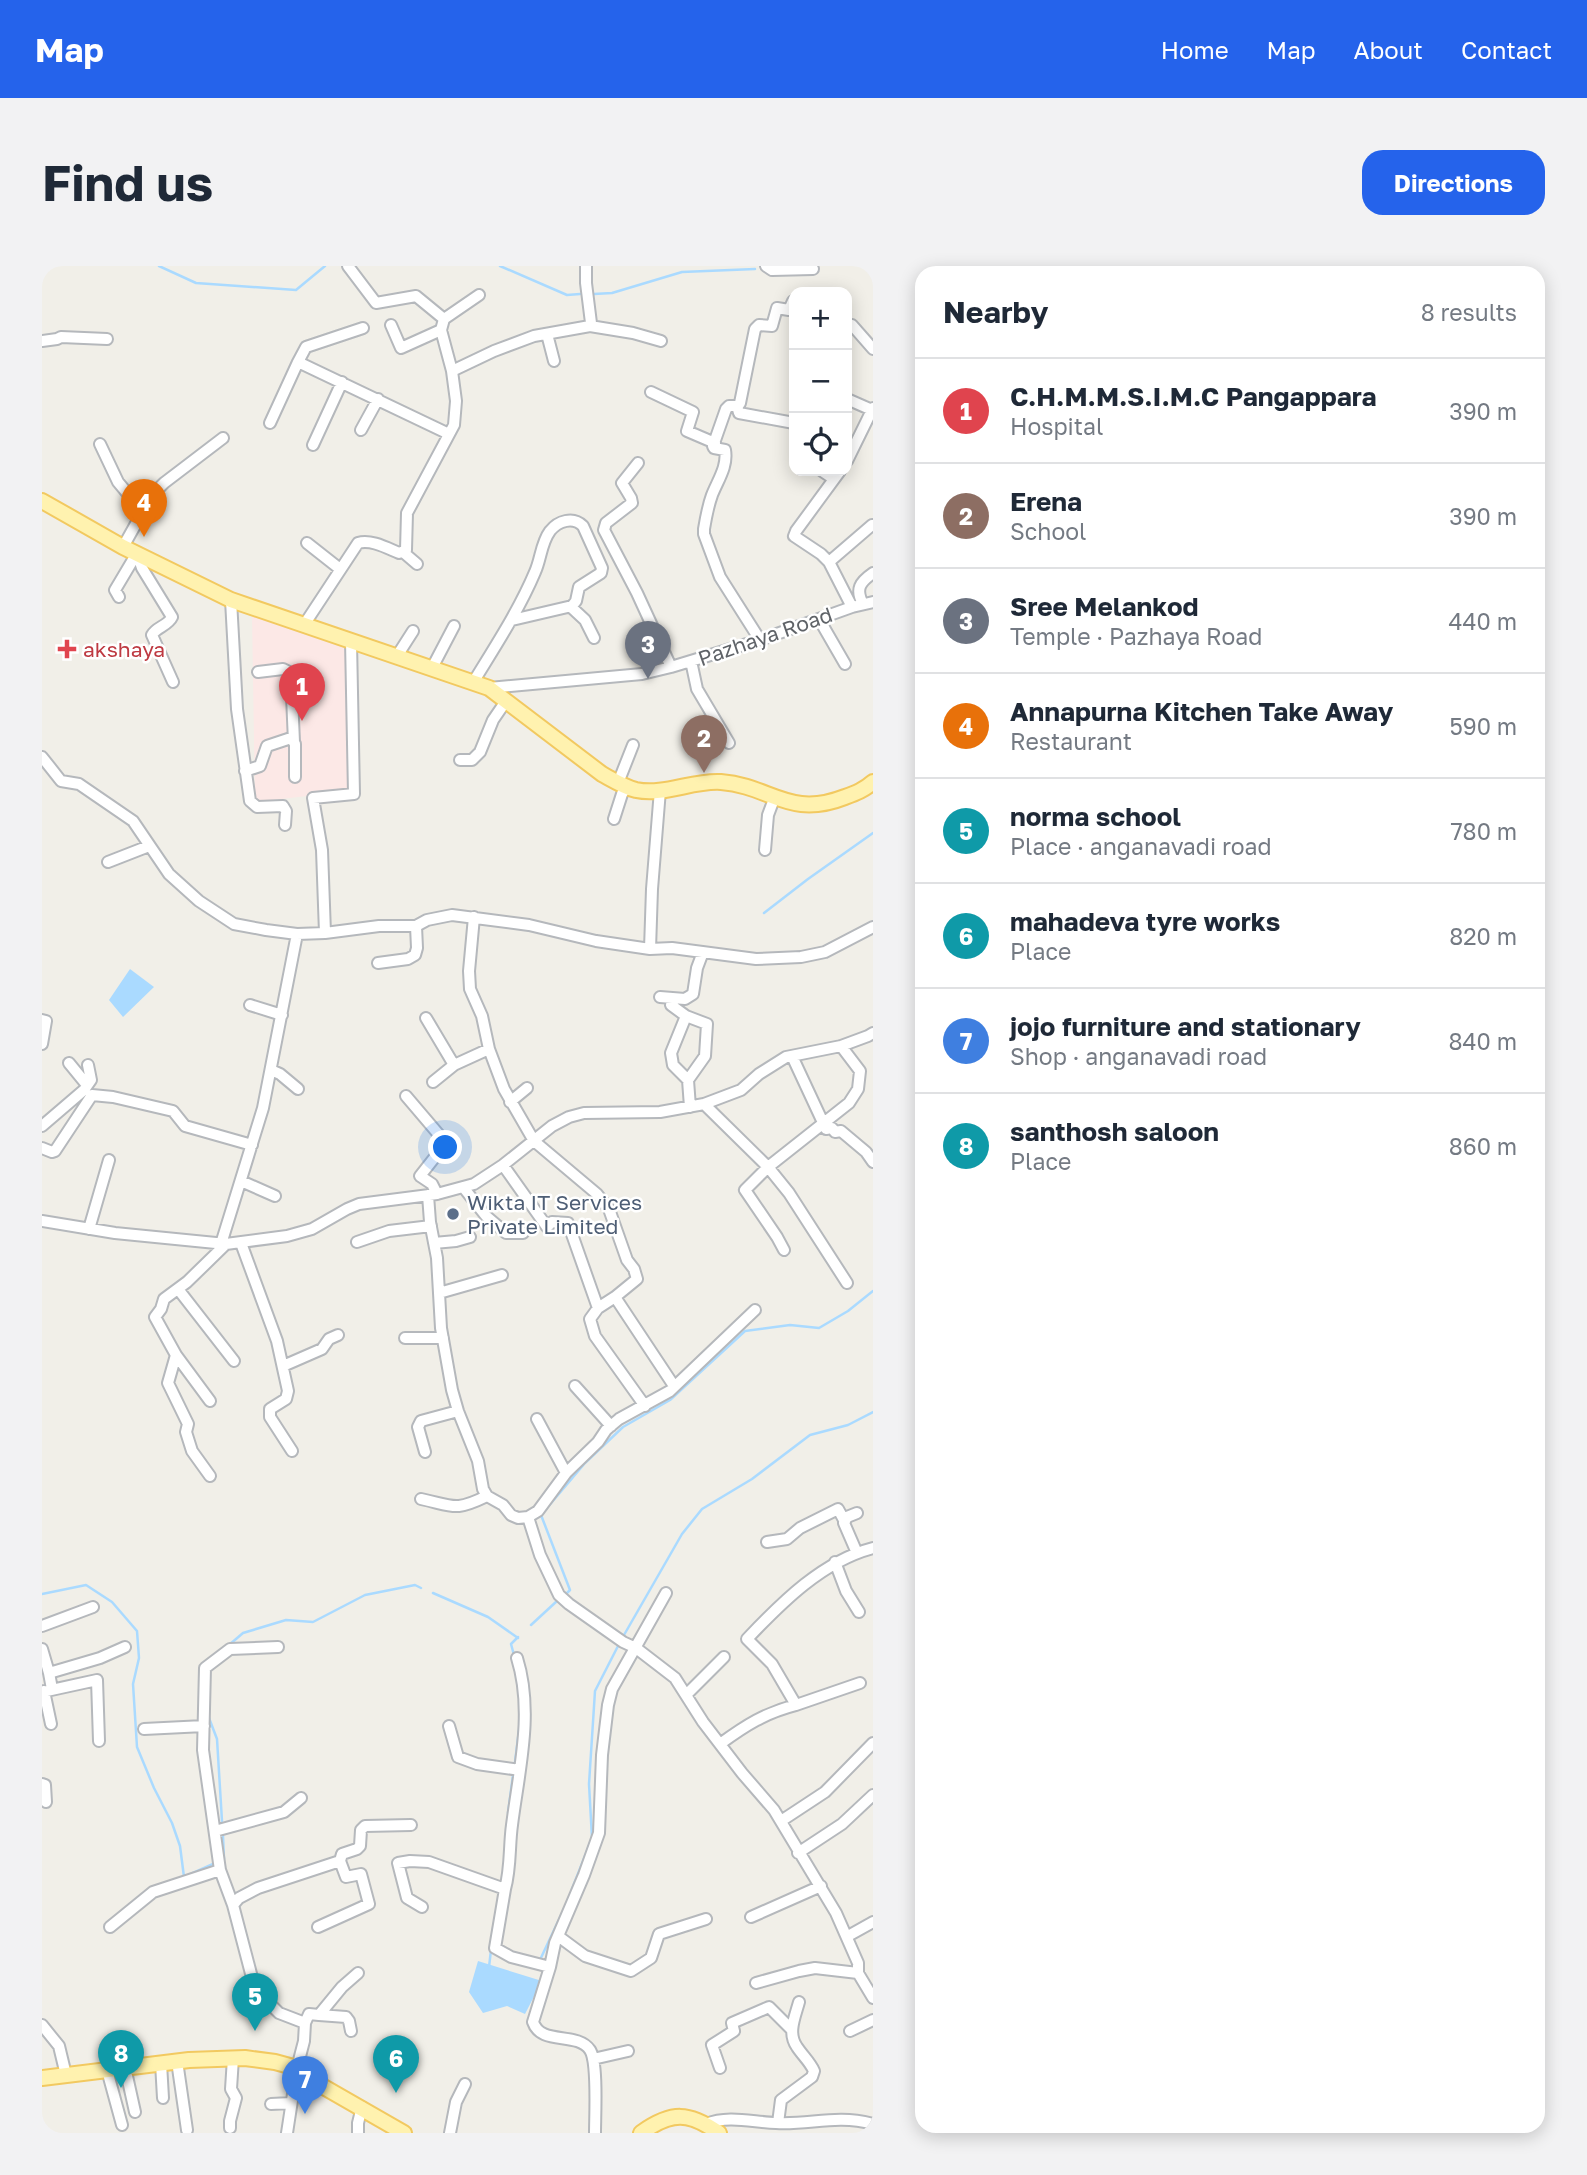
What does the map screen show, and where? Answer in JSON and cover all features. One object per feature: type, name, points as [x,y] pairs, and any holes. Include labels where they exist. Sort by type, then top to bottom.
[{"type":"main road","points":[[42,501],[130,550],[231,600],[489,688],[622,785],[637,790],[660,790],[720,782],[744,786],[774,799],[797,805],[831,803],[872,786]]},
{"type":"main road","points":[[42,2078],[177,2061],[233,2058],[275,2062],[297,2068],[322,2086],[404,2133]]},
{"type":"main road","points":[[641,2133],[654,2124],[674,2117],[696,2118],[719,2133]]},
{"type":"street","points":[[348,266],[376,303],[416,296],[442,324],[452,371],[456,401],[454,425],[407,515],[407,547],[403,552]]},
{"type":"street","points":[[586,266],[590,326]]},
{"type":"street","points":[[766,266],[772,270],[813,269]]},
{"type":"street","points":[[391,325],[401,348],[442,324],[478,295]]},
{"type":"street","points":[[737,406],[740,403],[755,328],[759,325],[772,326],[777,308],[789,310]]},
{"type":"street","points":[[852,325],[873,349]]},
{"type":"street","points":[[452,371],[534,336],[590,326],[634,333],[661,341]]},
{"type":"street","points":[[270,423],[306,347],[363,328]]},
{"type":"street","points":[[547,334],[554,361]]},
{"type":"street","points":[[42,341],[57,340],[61,337],[107,339]]},
{"type":"street","points":[[298,362],[449,434]]},
{"type":"street","points":[[313,444],[342,382]]},
{"type":"street","points":[[651,392],[693,412],[687,431],[715,443]]},
{"type":"street","points":[[361,430],[378,399]]},
{"type":"street","points":[[852,401],[873,409],[852,451]]},
{"type":"street","points":[[737,406],[739,413],[789,422]]},
{"type":"street","points":[[737,406],[726,408],[715,443],[714,449],[724,450],[726,454],[724,470],[711,498],[704,534],[720,578],[760,640]]},
{"type":"street","points":[[119,597],[115,590],[143,512],[152,495],[223,439]]},
{"type":"street","points":[[100,444],[118,481],[143,512]]},
{"type":"street","points":[[638,463],[622,483],[632,502],[606,523],[604,530],[671,667]]},
{"type":"street","points":[[836,476],[794,535],[821,554],[863,604]]},
{"type":"street","points":[[474,681],[512,620],[550,532],[561,523],[575,520],[583,526],[602,571],[579,587],[576,601],[571,607],[512,620]]},
{"type":"street","points":[[829,562],[872,525]]},
{"type":"street","points":[[307,542],[341,569]]},
{"type":"street","points":[[304,625],[356,544],[378,544],[399,553],[403,552],[417,564]]},
{"type":"street","points":[[130,550],[172,617],[155,631],[152,637],[173,682]]},
{"type":"street","points":[[863,604],[858,596],[858,589],[873,573]]},
{"type":"street","points":[[231,600],[237,709],[252,804],[257,807],[283,806],[286,811],[285,825]]},
{"type":"street","name":"Pazhaya Road","points":[[489,688],[642,674],[760,640],[863,604]]},
{"type":"street","points":[[571,607],[585,620],[594,638]]},
{"type":"street","points":[[819,619],[845,664]]},
{"type":"street","points":[[432,668],[454,626]]},
{"type":"street","points":[[397,656],[413,631]]},
{"type":"street","points":[[326,933],[322,850],[313,798],[354,794],[351,641]]},
{"type":"street","points":[[691,661],[697,689],[729,743]]},
{"type":"street","points":[[257,672],[283,669],[291,673],[295,778]]},
{"type":"street","points":[[460,760],[472,760],[481,752],[493,720],[506,701]]},
{"type":"street","points":[[245,771],[260,766],[267,746],[287,738],[294,742]]},
{"type":"street","points":[[614,819],[633,745]]},
{"type":"street","points":[[42,757],[61,781],[79,784],[133,821],[169,874],[199,901],[234,924],[298,934],[326,933],[379,926],[416,926],[427,920],[452,915],[529,925],[596,941],[650,949],[672,948],[756,959],[801,957],[825,952],[873,927]]},
{"type":"street","points":[[650,949],[660,790]]},
{"type":"street","points":[[765,850],[768,815],[774,799]]},
{"type":"street","points":[[108,862],[149,846]]},
{"type":"street","points":[[474,917],[470,989],[482,1016],[489,1049],[503,1087],[534,1141],[597,1194],[609,1209],[627,1260],[634,1269],[637,1279],[598,1308],[590,1319],[595,1336],[645,1406]]},
{"type":"street","points":[[378,963],[408,959],[415,955],[416,926]]},
{"type":"street","points":[[210,1401],[176,1355],[155,1317],[164,1299],[178,1289],[223,1244],[263,1108],[298,934]]},
{"type":"street","points":[[660,998],[685,999],[694,994],[697,968],[703,952]]},
{"type":"street","points":[[675,999],[671,1005],[687,1016],[707,1024],[705,1056],[688,1080],[690,1107]]},
{"type":"street","points":[[250,1005],[282,1015]]},
{"type":"street","points":[[687,1016],[671,1053],[673,1065],[688,1080]]},
{"type":"street","points":[[426,1018],[454,1065]]},
{"type":"street","points":[[42,1020],[46,1021],[42,1044]]},
{"type":"street","points":[[42,1221],[115,1233],[223,1244],[287,1236],[312,1229],[359,1204],[433,1194],[474,1184],[503,1166],[552,1126],[569,1117],[584,1113],[660,1112],[704,1104],[733,1094],[773,1064],[792,1056],[841,1046],[873,1033]]},
{"type":"street","points":[[784,1250],[745,1190],[768,1167],[849,1103],[860,1082],[860,1071],[841,1046]]},
{"type":"street","points":[[433,1082],[454,1065],[489,1049]]},
{"type":"street","points":[[792,1056],[826,1129],[841,1131],[866,1152],[873,1162]]},
{"type":"street","points":[[69,1063],[86,1091],[92,1095],[162,1107],[173,1111],[185,1126],[252,1144]]},
{"type":"street","points":[[42,1148],[52,1152],[55,1150],[91,1080],[88,1065]]},
{"type":"street","points":[[271,1070],[298,1089]]},
{"type":"street","points":[[510,1102],[527,1088]]},
{"type":"street","points":[[42,1126],[86,1091]]},
{"type":"street","points":[[406,1096],[446,1143],[420,1176],[432,1184],[431,1226],[437,1258],[443,1338],[452,1390],[478,1461],[483,1489],[487,1496],[503,1505],[511,1515],[518,1518],[528,1517],[538,1511],[566,1473],[611,1426],[674,1386],[755,1310]]},
{"type":"street","points":[[704,1104],[768,1167],[789,1193],[847,1283]]},
{"type":"street","points":[[89,1229],[109,1160]]},
{"type":"street","points":[[503,1166],[547,1227],[552,1222],[568,1223],[598,1308]]},
{"type":"street","points":[[240,1181],[275,1196]]},
{"type":"street","points":[[463,1187],[486,1216],[506,1233],[523,1233]]},
{"type":"street","points":[[357,1242],[389,1231],[431,1226]]},
{"type":"street","points":[[434,1243],[470,1237]]},
{"type":"street","points":[[241,1243],[269,1315],[288,1391],[286,1399],[270,1409],[270,1417],[292,1451]]},
{"type":"street","points":[[439,1293],[502,1275]]},
{"type":"street","points":[[178,1289],[234,1361]]},
{"type":"street","points":[[615,1297],[674,1386]]},
{"type":"street","points":[[283,1366],[321,1349],[329,1339],[338,1335]]},
{"type":"street","points":[[405,1338],[443,1338]]},
{"type":"street","points":[[176,1355],[169,1383],[188,1424],[186,1432],[192,1451],[210,1476]]},
{"type":"street","points":[[575,1387],[611,1426]]},
{"type":"street","points":[[425,1452],[418,1427],[421,1421],[458,1411]]},
{"type":"street","points":[[537,1419],[566,1473]]},
{"type":"street","points":[[421,1499],[451,1508],[470,1504],[487,1496]]},
{"type":"street","points":[[767,1542],[788,1539],[800,1528],[838,1509],[857,1553]]},
{"type":"street","points":[[844,1520],[857,1513]]},
{"type":"street","points":[[528,1517],[559,1595],[674,1678],[703,1722],[774,1810],[848,1936],[858,1963],[858,1973],[873,1998]]},
{"type":"street","points":[[796,1705],[772,1664],[747,1639],[769,1616],[835,1562],[873,1548]]},
{"type":"street","points":[[835,1562],[846,1591],[859,1612]]},
{"type":"street","points":[[595,2133],[591,2051],[583,2044],[542,2034],[535,2029],[533,2022],[558,1936],[599,1833],[602,1755],[612,1689],[666,1593]]},
{"type":"street","points":[[42,1626],[93,1607]]},
{"type":"street","points":[[48,1673],[100,1658],[125,1647]]},
{"type":"street","points":[[278,1647],[230,1649],[205,1668],[202,1750],[220,1870],[233,1905],[255,1989],[279,2013],[305,2023]]},
{"type":"street","points":[[42,1649],[48,1673],[46,1691],[51,1724]]},
{"type":"street","points":[[686,1695],[724,1657]]},
{"type":"street","points":[[517,1658],[526,1693],[520,1770],[511,1827],[510,1861],[495,1948],[511,1957],[550,1967]]},
{"type":"street","points":[[46,1691],[97,1680],[99,1741]]},
{"type":"street","points":[[720,1744],[748,1723],[775,1711],[860,1683]]},
{"type":"street","points":[[144,1729],[204,1726]]},
{"type":"street","points":[[449,1726],[458,1757],[477,1764],[520,1770]]},
{"type":"street","points":[[781,1821],[825,1792],[873,1742]]},
{"type":"street","points":[[42,1784],[45,1785],[46,1802]]},
{"type":"street","points":[[798,1853],[842,1824],[873,1795]]},
{"type":"street","points":[[215,1831],[284,1812],[301,1798]]},
{"type":"street","points":[[318,1927],[369,1904],[361,1874],[346,1877],[340,1861],[342,1853],[360,1846],[361,1830],[365,1826],[411,1825]]},
{"type":"street","points":[[422,1907],[407,1898],[398,1863],[410,1860],[429,1862],[505,1889]]},
{"type":"street","points":[[233,1905],[239,1898],[258,1888],[340,1861]]},
{"type":"street","points":[[110,1927],[153,1892],[220,1870]]},
{"type":"street","points":[[751,1917],[821,1886]]},
{"type":"street","points":[[558,1936],[585,1956],[631,1971],[651,1958],[659,1934],[706,1919]]},
{"type":"street","points":[[848,1936],[873,1922]]},
{"type":"street","points":[[756,1983],[815,1968],[858,1973]]},
{"type":"street","points":[[319,2015],[342,1987],[358,1973]]},
{"type":"street","points":[[778,2123],[781,2100],[811,2077],[814,2071],[795,2045],[792,2031],[799,2002]]},
{"type":"street","points":[[720,2068],[712,2045],[734,2031],[732,2023],[769,2007],[792,2031]]},
{"type":"street","points":[[287,2133],[305,2023],[309,2014],[346,2017],[351,2031]]},
{"type":"street","points":[[850,2031],[873,2020]]},
{"type":"street","points":[[42,2025],[59,2046],[66,2075]]},
{"type":"street","points":[[593,2059],[628,2051]]},
{"type":"street","points":[[230,2128],[236,2098],[231,2089],[233,2058]]},
{"type":"street","points":[[177,2061],[187,2130]]},
{"type":"street","points":[[161,2063],[163,2098]]},
{"type":"street","points":[[125,2067],[135,2112]]},
{"type":"street","points":[[107,2070],[122,2125]]},
{"type":"street","points":[[450,2133],[457,2102],[465,2084]]},
{"type":"street","points":[[271,2104],[291,2103]]},
{"type":"street","points":[[358,2133],[362,2107]]},
{"type":"street","points":[[706,2124],[720,2118],[778,2123],[850,2118],[873,2124]]},
{"type":"shaded area","points":[[252,615],[350,650],[351,791],[255,802]]},
{"type":"water","points":[[130,969],[154,987],[123,1017],[109,1000]]},
{"type":"water","points":[[478,1961],[542,1981],[525,2014],[507,2006],[483,2013],[469,1992]]},
{"type":"waterway","points":[[159,266],[196,283],[296,290],[325,266]]},
{"type":"waterway","points":[[500,266],[567,295],[580,294]]},
{"type":"waterway","points":[[594,294],[612,293],[682,272],[755,269]]},
{"type":"waterway","points":[[764,913],[873,833]]},
{"type":"waterway","points":[[567,1593],[570,1590],[541,1515],[585,1463],[623,1427],[670,1400],[745,1331],[790,1325],[819,1328],[848,1311],[873,1291]]},
{"type":"waterway","points":[[624,1635],[682,1534],[702,1509],[752,1479],[810,1435],[848,1425],[873,1412]]},
{"type":"waterway","points":[[42,1594],[86,1585],[112,1602],[137,1631],[139,1658],[133,1684],[137,1747],[172,1823],[180,1846],[184,1877],[213,1864]]},
{"type":"waterway","points":[[229,1645],[243,1633],[286,1620],[313,1622],[365,1595],[415,1585],[421,1588]]},
{"type":"waterway","points":[[433,1593],[488,1617],[518,1638]]},
{"type":"waterway","points":[[531,1625],[557,1601]]},
{"type":"waterway","points":[[514,1655],[511,1644],[518,1637]]},
{"type":"waterway","points":[[572,1889],[592,1838],[589,1784],[595,1691],[618,1646]]},
{"type":"waterway","points":[[209,1718],[217,1739],[222,1821]]},
{"type":"waterway","points":[[515,1762],[519,1730]]},
{"type":"waterway","points":[[508,1813],[513,1775]]},
{"type":"waterway","points":[[223,1836],[224,1859]]},
{"type":"waterway","points":[[493,1929],[498,1901]]},
{"type":"waterway","points":[[539,1962],[563,1911]]},
{"type":"waterway","points":[[489,1967],[491,1950]]},
{"type":"place","name":"Annapurna Kitchen Take Away","points":[[144,537]]},
{"type":"place","name":"akshaya","points":[[67,649]]},
{"type":"place","name":"Sree Melankod","points":[[648,679]]},
{"type":"place","name":"C.H.M.M.S.I.M.C Pangappara","points":[[302,721]]},
{"type":"place","name":"Erena","points":[[704,773]]},
{"type":"place","name":"Wikta IT Services Private Limited","points":[[453,1214]]},
{"type":"place","name":"norma school","points":[[255,2031]]},
{"type":"place","name":"santhosh saloon","points":[[121,2088]]},
{"type":"place","name":"mahadeva tyre works","points":[[396,2093]]},
{"type":"place","name":"jojo furniture and stationary","points":[[305,2114]]}]
